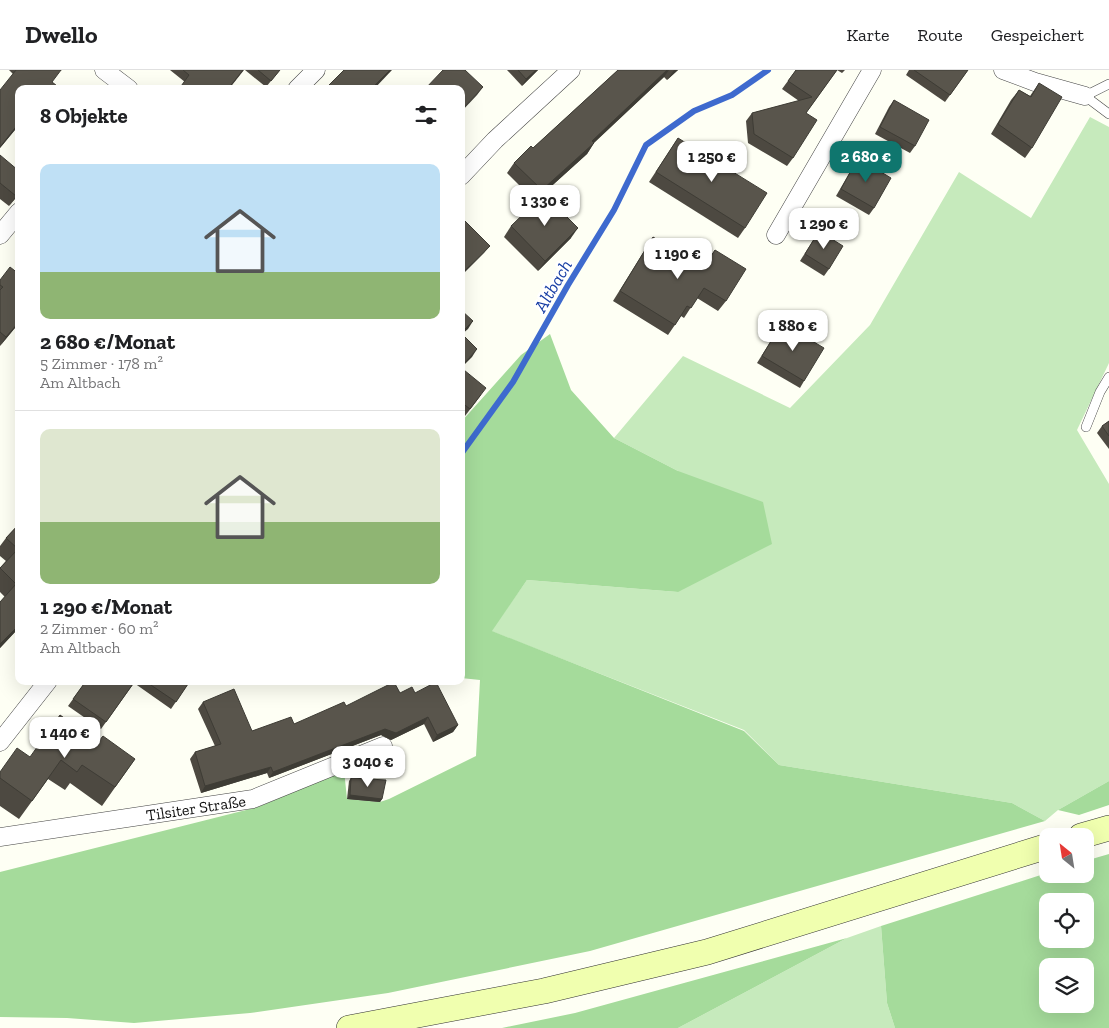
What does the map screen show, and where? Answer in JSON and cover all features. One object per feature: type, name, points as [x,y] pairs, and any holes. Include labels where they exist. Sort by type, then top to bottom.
[{"type":"main road","points":[[1094,832],[1109,828]]},
{"type":"main road","points":[[349,1028],[544,991],[707,952],[1039,849]]},
{"type":"street","points":[[104,70],[122,85]]},
{"type":"street","points":[[302,85],[316,70]]},
{"type":"street","points":[[465,172],[495,140],[571,70]]},
{"type":"street","points":[[776,235],[872,70]]},
{"type":"street","points":[[1003,70],[1035,82],[1085,96]]},
{"type":"street","points":[[0,235],[15,217]]},
{"type":"street","points":[[0,742],[45,685]]},
{"type":"street","name":"Tilsiter Straße","points":[[0,838],[253,799],[383,746]]},
{"type":"lane","points":[[1109,84],[1085,96],[1109,114]]},
{"type":"lane","points":[[1086,427],[1100,392],[1109,377]]},
{"type":"green space","points":[[1090,117],[1109,127],[1109,363],[1077,430],[1109,484],[1109,781],[1058,810],[1045,821],[1012,803],[779,765],[744,730],[491,631],[527,580],[678,592],[678,471],[614,438],[683,356],[790,408],[870,325],[959,172],[1031,218]]},
{"type":"green space","points":[[550,334],[571,390],[614,438],[678,471],[763,502],[772,544],[678,592],[527,580],[492,631],[744,731],[779,765],[1012,803],[1045,821],[590,951],[388,993],[250,1013],[134,1023],[67,1018],[0,1017],[0,872],[258,807],[344,770],[347,799],[380,802],[476,756],[480,680],[465,678],[465,418],[521,355]]},
{"type":"green space","points":[[1109,781],[1109,805],[1079,815],[1058,810]]},
{"type":"green space","points":[[1109,854],[1109,1028],[895,1028],[887,1003],[881,926],[1039,876],[1039,883],[1094,883],[1094,858]]},
{"type":"green space","points":[[881,926],[887,1003],[895,1028],[678,1028],[847,938]]},
{"type":"green space","points":[[847,938],[678,1028],[502,1028],[575,1013]]},
{"type":"building","points":[[16,70],[61,70],[52,82],[56,85],[15,85],[15,128],[0,147],[0,90]]},
{"type":"building","points":[[183,70],[243,70],[231,85],[182,85],[189,75]]},
{"type":"building","points":[[258,70],[280,70],[271,81]]},
{"type":"building","points":[[344,70],[390,70],[375,85],[329,85]]},
{"type":"building","points":[[443,70],[465,70],[483,87],[465,106],[465,85],[429,85]]},
{"type":"building","points":[[518,70],[536,70],[526,79]]},
{"type":"building","points":[[618,70],[667,70],[592,141],[594,143],[542,190],[514,163]]},
{"type":"building","points":[[796,70],[837,70],[806,113],[817,120],[793,158],[754,134],[752,113],[812,97],[788,81]]},
{"type":"building","points":[[914,70],[968,70],[950,95]]},
{"type":"building","points":[[1039,83],[1062,97],[1032,148],[998,124],[1019,90],[1031,97]]},
{"type":"building","points":[[894,100],[929,120],[915,146],[880,127]]},
{"type":"building","points":[[678,138],[767,193],[745,228],[656,172]]},
{"type":"building","points":[[0,155],[15,168],[15,195],[0,183]]},
{"type":"building","points":[[858,158],[891,178],[874,208],[841,189]]},
{"type":"building","points":[[544,194],[578,228],[545,261],[511,226]]},
{"type":"building","points":[[465,221],[490,246],[465,270]]},
{"type":"building","points":[[819,231],[843,246],[829,269],[805,254]]},
{"type":"building","points":[[653,237],[703,268],[715,250],[746,269],[726,301],[704,288],[691,308],[687,306],[675,325],[620,291]]},
{"type":"building","points":[[10,267],[15,271],[15,327],[6,337],[0,332],[0,290],[3,287],[0,285],[0,280]]},
{"type":"building","points":[[465,314],[473,321],[465,329]]},
{"type":"building","points":[[782,323],[824,348],[804,381],[762,356]]},
{"type":"building","points":[[465,337],[477,349],[465,362]]},
{"type":"building","points":[[465,371],[486,388],[470,409],[465,405]]},
{"type":"building","points":[[1109,421],[1109,436],[1102,426]]},
{"type":"building","points":[[15,528],[15,546],[6,538]]},
{"type":"building","points":[[15,552],[15,583],[0,568]]},
{"type":"building","points":[[15,585],[15,629],[0,644],[0,602]]},
{"type":"building","points":[[83,685],[132,685],[106,722],[73,699]]},
{"type":"building","points":[[151,685],[187,685],[176,702]]},
{"type":"building","points":[[388,685],[396,685],[400,693],[412,687],[415,693],[430,685],[438,685],[458,725],[437,735],[428,717],[396,733],[385,729],[273,772],[271,767],[205,786],[195,752],[221,744],[203,702],[234,689],[252,731],[291,717],[294,724],[344,702],[346,706]]},
{"type":"building","points":[[60,715],[98,742],[103,736],[135,759],[115,787],[82,765],[77,772],[61,760],[32,801],[0,778],[0,772],[17,748],[30,757]]},
{"type":"building","points":[[351,778],[386,780],[382,799],[350,795]]},
{"type":"waterway","name":"Altbach","points":[[465,448],[513,382],[568,285],[614,210],[646,145],[694,111],[732,95],[768,70]]}]
